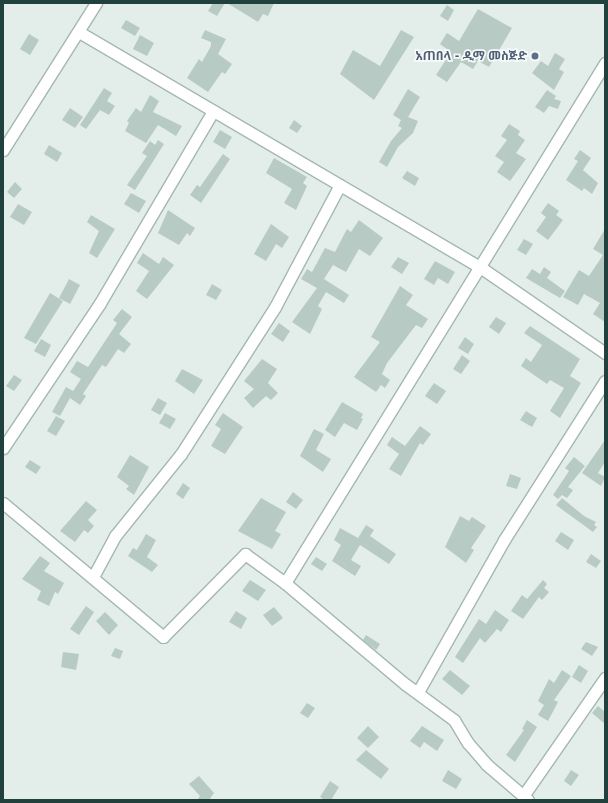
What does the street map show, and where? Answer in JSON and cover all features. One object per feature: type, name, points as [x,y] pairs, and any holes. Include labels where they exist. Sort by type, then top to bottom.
[{"type":"street","points":[[3,150],[96,3]]},
{"type":"street","points":[[79,32],[480,267],[605,353]]},
{"type":"street","points":[[285,583],[605,63]]},
{"type":"street","points":[[3,448],[100,303],[213,111]]},
{"type":"street","points":[[93,576],[115,536],[181,454],[271,313],[340,186]]},
{"type":"street","points":[[418,692],[504,540],[605,381]]},
{"type":"street","points":[[3,503],[93,576],[163,637],[245,554],[285,583],[454,720],[468,743],[486,764],[526,798],[605,678]]},
{"type":"building","points":[[213,3],[225,3],[217,16],[208,11]]},
{"type":"building","points":[[227,3],[274,3],[268,16],[263,14],[258,22]]},
{"type":"building","points":[[447,5],[454,10],[448,21],[440,16]]},
{"type":"building","points":[[478,9],[512,28],[489,67],[478,61],[473,69],[461,62],[447,82],[436,75],[451,52],[440,44],[447,33],[459,41]]},
{"type":"building","points":[[126,20],[140,28],[135,36],[121,28]]},
{"type":"building","points":[[205,30],[226,39],[218,54],[232,64],[225,74],[222,72],[208,92],[187,78],[199,59],[202,62],[211,46],[211,42],[201,38]]},
{"type":"building","points":[[401,30],[414,37],[374,100],[340,74],[353,50],[380,66]]},
{"type":"building","points":[[29,34],[39,40],[30,55],[20,49]]},
{"type":"building","points":[[140,35],[154,43],[147,56],[133,49]]},
{"type":"building","points":[[555,53],[565,59],[559,69],[564,72],[554,90],[532,73],[541,61],[548,66]]},
{"type":"building","points":[[104,88],[112,93],[107,101],[115,106],[109,115],[100,110],[86,129],[80,125]]},
{"type":"building","points":[[408,89],[420,97],[408,117],[418,121],[413,133],[398,147],[387,167],[379,162],[391,141],[402,128],[398,126],[401,120],[393,115]]},
{"type":"building","points":[[547,90],[556,96],[554,99],[561,101],[558,109],[549,106],[544,113],[535,107]]},
{"type":"building","points":[[150,95],[159,101],[153,112],[182,126],[176,136],[158,125],[146,143],[125,131],[129,123],[127,121],[136,108],[141,112]]},
{"type":"building","points":[[70,108],[83,117],[75,128],[62,120]]},
{"type":"building","points":[[294,120],[302,126],[297,133],[289,128]]},
{"type":"building","points":[[509,124],[520,131],[518,135],[525,140],[516,153],[526,159],[510,181],[497,172],[504,162],[495,156],[507,140],[501,136]]},
{"type":"building","points":[[220,130],[232,137],[225,149],[213,142]]},
{"type":"building","points":[[158,140],[164,144],[135,190],[127,185],[147,156],[142,153],[150,141],[155,145]]},
{"type":"building","points":[[49,145],[62,153],[57,162],[44,154]]},
{"type":"building","points":[[580,150],[591,158],[583,170],[598,183],[592,194],[584,188],[582,191],[566,180],[578,161],[574,159]]},
{"type":"building","points":[[223,154],[230,159],[201,203],[190,195],[197,185],[200,187]]},
{"type":"building","points":[[274,158],[307,177],[303,183],[307,186],[296,210],[284,203],[292,189],[266,173]]},
{"type":"building","points":[[407,171],[419,178],[415,186],[402,178]]},
{"type":"building","points":[[15,182],[22,189],[14,198],[7,192]]},
{"type":"building","points":[[131,193],[146,201],[139,213],[124,204]]},
{"type":"building","points":[[548,203],[559,211],[556,215],[563,220],[548,240],[536,231],[546,217],[541,213]]},
{"type":"building","points":[[18,204],[32,212],[24,225],[10,217]]},
{"type":"building","points":[[168,210],[195,228],[190,236],[187,233],[179,245],[158,233]]},
{"type":"building","points":[[91,215],[115,229],[97,258],[89,253],[99,231],[87,222]]},
{"type":"building","points":[[359,220],[383,238],[370,256],[359,249],[346,272],[333,265],[324,279],[349,295],[344,303],[326,292],[318,306],[322,309],[310,334],[292,322],[317,288],[301,279],[307,269],[312,272],[325,248],[335,252],[347,229],[351,232]]},
{"type":"building","points":[[271,224],[289,237],[282,248],[276,244],[266,261],[254,254]]},
{"type":"building","points":[[605,229],[605,322],[593,314],[600,303],[584,294],[578,305],[563,297],[579,270],[589,276],[603,255],[593,249]]},
{"type":"building","points":[[524,239],[533,244],[526,255],[517,250]]},
{"type":"building","points":[[143,253],[159,264],[163,257],[174,265],[147,299],[136,291],[149,271],[137,263]]},
{"type":"building","points":[[398,257],[409,263],[402,274],[391,267]]},
{"type":"building","points":[[435,261],[455,272],[448,284],[438,278],[434,285],[424,279]]},
{"type":"building","points":[[544,267],[551,272],[547,278],[565,291],[560,298],[526,278],[532,269],[540,274]]},
{"type":"building","points":[[69,279],[80,285],[70,304],[59,298]]},
{"type":"building","points":[[212,284],[222,290],[216,300],[206,295]]},
{"type":"building","points":[[400,286],[413,295],[406,305],[428,319],[422,328],[416,325],[387,363],[382,374],[390,380],[385,388],[381,385],[376,392],[354,377],[380,342],[371,337]]},
{"type":"building","points":[[50,293],[63,301],[36,344],[24,338]]},
{"type":"building","points":[[122,309],[132,317],[119,334],[131,344],[124,353],[118,349],[106,367],[102,365],[83,394],[86,396],[80,405],[70,398],[60,416],[52,412],[66,387],[73,391],[81,379],[70,372],[77,361],[88,367],[117,323],[113,320]]},
{"type":"building","points":[[496,317],[506,323],[499,334],[489,327]]},
{"type":"building","points":[[279,323],[290,331],[283,342],[271,334]]},
{"type":"building","points":[[530,326],[580,359],[570,376],[581,383],[560,418],[550,411],[564,388],[550,380],[547,384],[521,366],[526,358],[531,362],[542,345],[524,333]]},
{"type":"building","points":[[465,337],[474,344],[468,354],[458,348]]},
{"type":"building","points":[[41,339],[51,345],[45,357],[34,351]]},
{"type":"building","points":[[462,355],[470,361],[461,374],[453,369]]},
{"type":"building","points":[[262,359],[277,369],[268,383],[278,393],[271,400],[266,396],[253,408],[244,398],[254,389],[244,381]]},
{"type":"building","points":[[182,369],[203,380],[194,394],[175,381]]},
{"type":"building","points":[[14,375],[22,380],[14,391],[6,386]]},
{"type":"building","points":[[434,383],[446,391],[437,404],[425,396]]},
{"type":"building","points":[[158,398],[167,403],[160,415],[151,410]]},
{"type":"building","points":[[342,402],[363,414],[361,418],[363,419],[357,430],[344,423],[335,437],[325,430]]},
{"type":"building","points":[[526,411],[537,418],[532,427],[520,420]]},
{"type":"building","points":[[165,413],[176,419],[170,429],[159,423]]},
{"type":"building","points":[[223,413],[243,427],[225,454],[211,446],[221,429],[215,425]]},
{"type":"building","points":[[56,416],[65,421],[56,436],[47,431]]},
{"type":"building","points":[[420,426],[431,434],[423,445],[420,443],[401,476],[389,469],[399,454],[387,445],[392,437],[405,446]]},
{"type":"building","points":[[314,429],[324,434],[316,450],[331,459],[323,472],[300,456]]},
{"type":"building","points":[[605,440],[605,462],[598,473],[605,477],[601,486],[582,473]]},
{"type":"building","points":[[130,455],[149,467],[134,495],[126,489],[129,486],[117,477]]},
{"type":"building","points":[[574,457],[585,466],[568,487],[573,490],[567,498],[562,495],[558,499],[553,495],[569,471],[565,468]]},
{"type":"building","points":[[30,460],[41,467],[36,474],[25,467]]},
{"type":"building","points":[[510,474],[521,478],[517,489],[506,486]]},
{"type":"building","points":[[183,483],[190,488],[183,499],[176,494]]},
{"type":"building","points":[[293,492],[303,500],[296,509],[286,502]]},
{"type":"building","points":[[261,498],[286,512],[275,531],[281,534],[272,549],[238,531]]},
{"type":"building","points":[[562,498],[584,516],[596,522],[594,525],[597,527],[593,532],[556,505]]},
{"type":"building","points":[[86,501],[97,510],[88,520],[94,526],[88,533],[84,530],[75,542],[60,531]]},
{"type":"building","points":[[460,516],[469,521],[472,517],[486,526],[471,548],[474,550],[466,563],[445,547]]},
{"type":"building","points":[[366,525],[374,530],[370,536],[396,554],[389,564],[360,545],[351,560],[361,566],[355,576],[332,561],[341,545],[334,540],[340,528],[358,538]]},
{"type":"building","points":[[561,532],[574,540],[568,550],[555,541]]},
{"type":"building","points":[[146,534],[156,540],[147,557],[158,565],[152,572],[128,556],[133,548],[137,550]]},
{"type":"building","points":[[591,554],[601,561],[596,568],[586,562]]},
{"type":"building","points":[[40,556],[50,563],[44,571],[64,583],[58,594],[55,592],[49,606],[37,600],[41,591],[22,579]]},
{"type":"building","points":[[316,557],[327,564],[322,571],[311,564]]},
{"type":"building","points":[[250,580],[266,590],[258,601],[242,591]]},
{"type":"building","points":[[543,580],[547,584],[544,588],[549,592],[542,600],[539,597],[523,619],[511,611],[522,595],[527,599]]},
{"type":"building","points":[[86,606],[94,612],[79,635],[70,629]]},
{"type":"building","points":[[274,607],[283,618],[272,626],[263,615]]},
{"type":"building","points":[[495,610],[509,620],[501,632],[497,629],[485,643],[480,638],[463,663],[455,657],[479,619],[486,624]]},
{"type":"building","points":[[236,611],[247,618],[241,629],[229,622]]},
{"type":"building","points":[[105,612],[118,625],[109,635],[96,621]]},
{"type":"building","points":[[366,635],[380,644],[376,650],[363,640]]},
{"type":"building","points":[[586,642],[598,647],[592,656],[581,649]]},
{"type":"building","points":[[115,648],[123,651],[120,659],[111,656]]},
{"type":"building","points":[[63,652],[79,654],[76,670],[61,667]]},
{"type":"building","points":[[579,665],[588,671],[581,683],[572,677]]},
{"type":"building","points":[[450,670],[470,686],[462,695],[442,679]]},
{"type":"building","points":[[562,670],[571,676],[554,700],[558,702],[548,721],[538,715],[544,705],[538,701],[549,679],[554,683]]},
{"type":"building","points":[[307,703],[315,708],[308,718],[300,713]]},
{"type":"building","points":[[598,706],[605,712],[605,724],[592,713]]},
{"type":"building","points":[[527,720],[537,727],[515,762],[506,755],[524,730],[522,729]]},
{"type":"building","points":[[368,726],[379,737],[368,748],[357,738]]},
{"type":"building","points":[[422,726],[444,740],[437,751],[424,742],[420,748],[410,741]]},
{"type":"building","points":[[366,750],[389,769],[381,779],[356,760]]},
{"type":"building","points":[[448,770],[462,779],[456,789],[442,781]]},
{"type":"building","points":[[571,770],[579,775],[571,786],[564,781]]},
{"type":"building","points":[[199,776],[214,793],[209,800],[197,800],[200,796],[189,784]]},
{"type":"building","points":[[330,781],[339,787],[331,800],[325,800],[320,797]]},
{"type":"place","name":"አጠበላ - ዲማ መስጅድ","points":[[535,56]]}]
